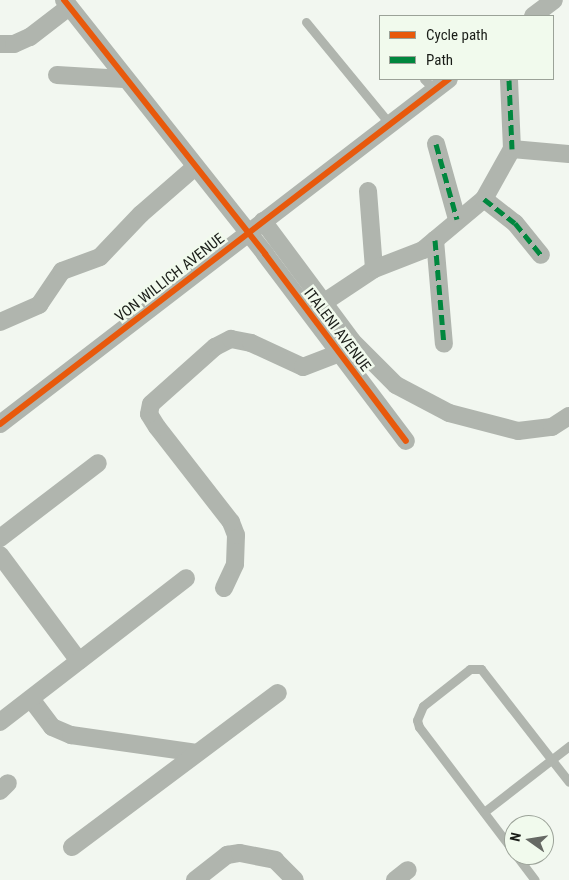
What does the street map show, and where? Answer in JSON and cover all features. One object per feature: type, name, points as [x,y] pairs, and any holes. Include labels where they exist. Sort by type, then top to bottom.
[{"type":"street","points":[[534,15],[554,0]]},
{"type":"street","points":[[0,44],[14,44],[30,37],[67,3]]},
{"type":"street","name":"ITALENI AVENUE","points":[[67,3],[124,79],[248,233],[406,441]]},
{"type":"street","points":[[57,75],[124,79]]},
{"type":"street","name":"VON WILLICH AVENUE","points":[[0,424],[389,124],[429,84],[445,80]]},
{"type":"street","points":[[323,303],[374,269],[423,250],[457,219],[484,199],[512,149],[509,80]]},
{"type":"street","points":[[436,144],[457,219]]},
{"type":"street","points":[[512,149],[569,154]]},
{"type":"street","points":[[0,322],[39,305],[62,271],[100,258],[141,214],[195,168]]},
{"type":"street","points":[[368,191],[374,269]]},
{"type":"street","points":[[484,199],[515,223],[541,255]]},
{"type":"street","points":[[263,221],[323,303],[377,370],[426,403],[523,431],[552,427],[569,416]]},
{"type":"street","points":[[435,240],[444,344]]},
{"type":"street","points":[[224,588],[235,564],[236,535],[232,522],[157,427],[149,414],[151,404],[215,347],[231,339],[252,343],[303,368],[339,353]]},
{"type":"street","points":[[0,538],[98,463]]},
{"type":"street","points":[[0,555],[78,660]]},
{"type":"street","points":[[0,722],[186,578]]},
{"type":"street","points":[[72,846],[278,694]]},
{"type":"street","points":[[31,699],[52,727],[70,735],[197,752]]},
{"type":"street","points":[[195,880],[227,855],[240,853],[275,860],[295,880]]},
{"type":"lane","points":[[306,22],[389,124]]},
{"type":"lane","points":[[504,839],[419,727],[418,714],[434,696],[470,669],[481,669],[569,782]]},
{"type":"lane","points":[[484,812],[569,746]]},
{"type":"lane","points":[[523,865],[535,880]]},
{"type":"marked path","points":[[509,80],[512,149]]},
{"type":"marked path","points":[[436,144],[457,219]]},
{"type":"marked path","points":[[484,199],[515,223],[541,255]]},
{"type":"marked path","points":[[435,240],[444,344]]},
{"type":"cycle path","points":[[64,0],[265,254],[406,441]]},
{"type":"cycle path","points":[[0,424],[448,80]]}]
